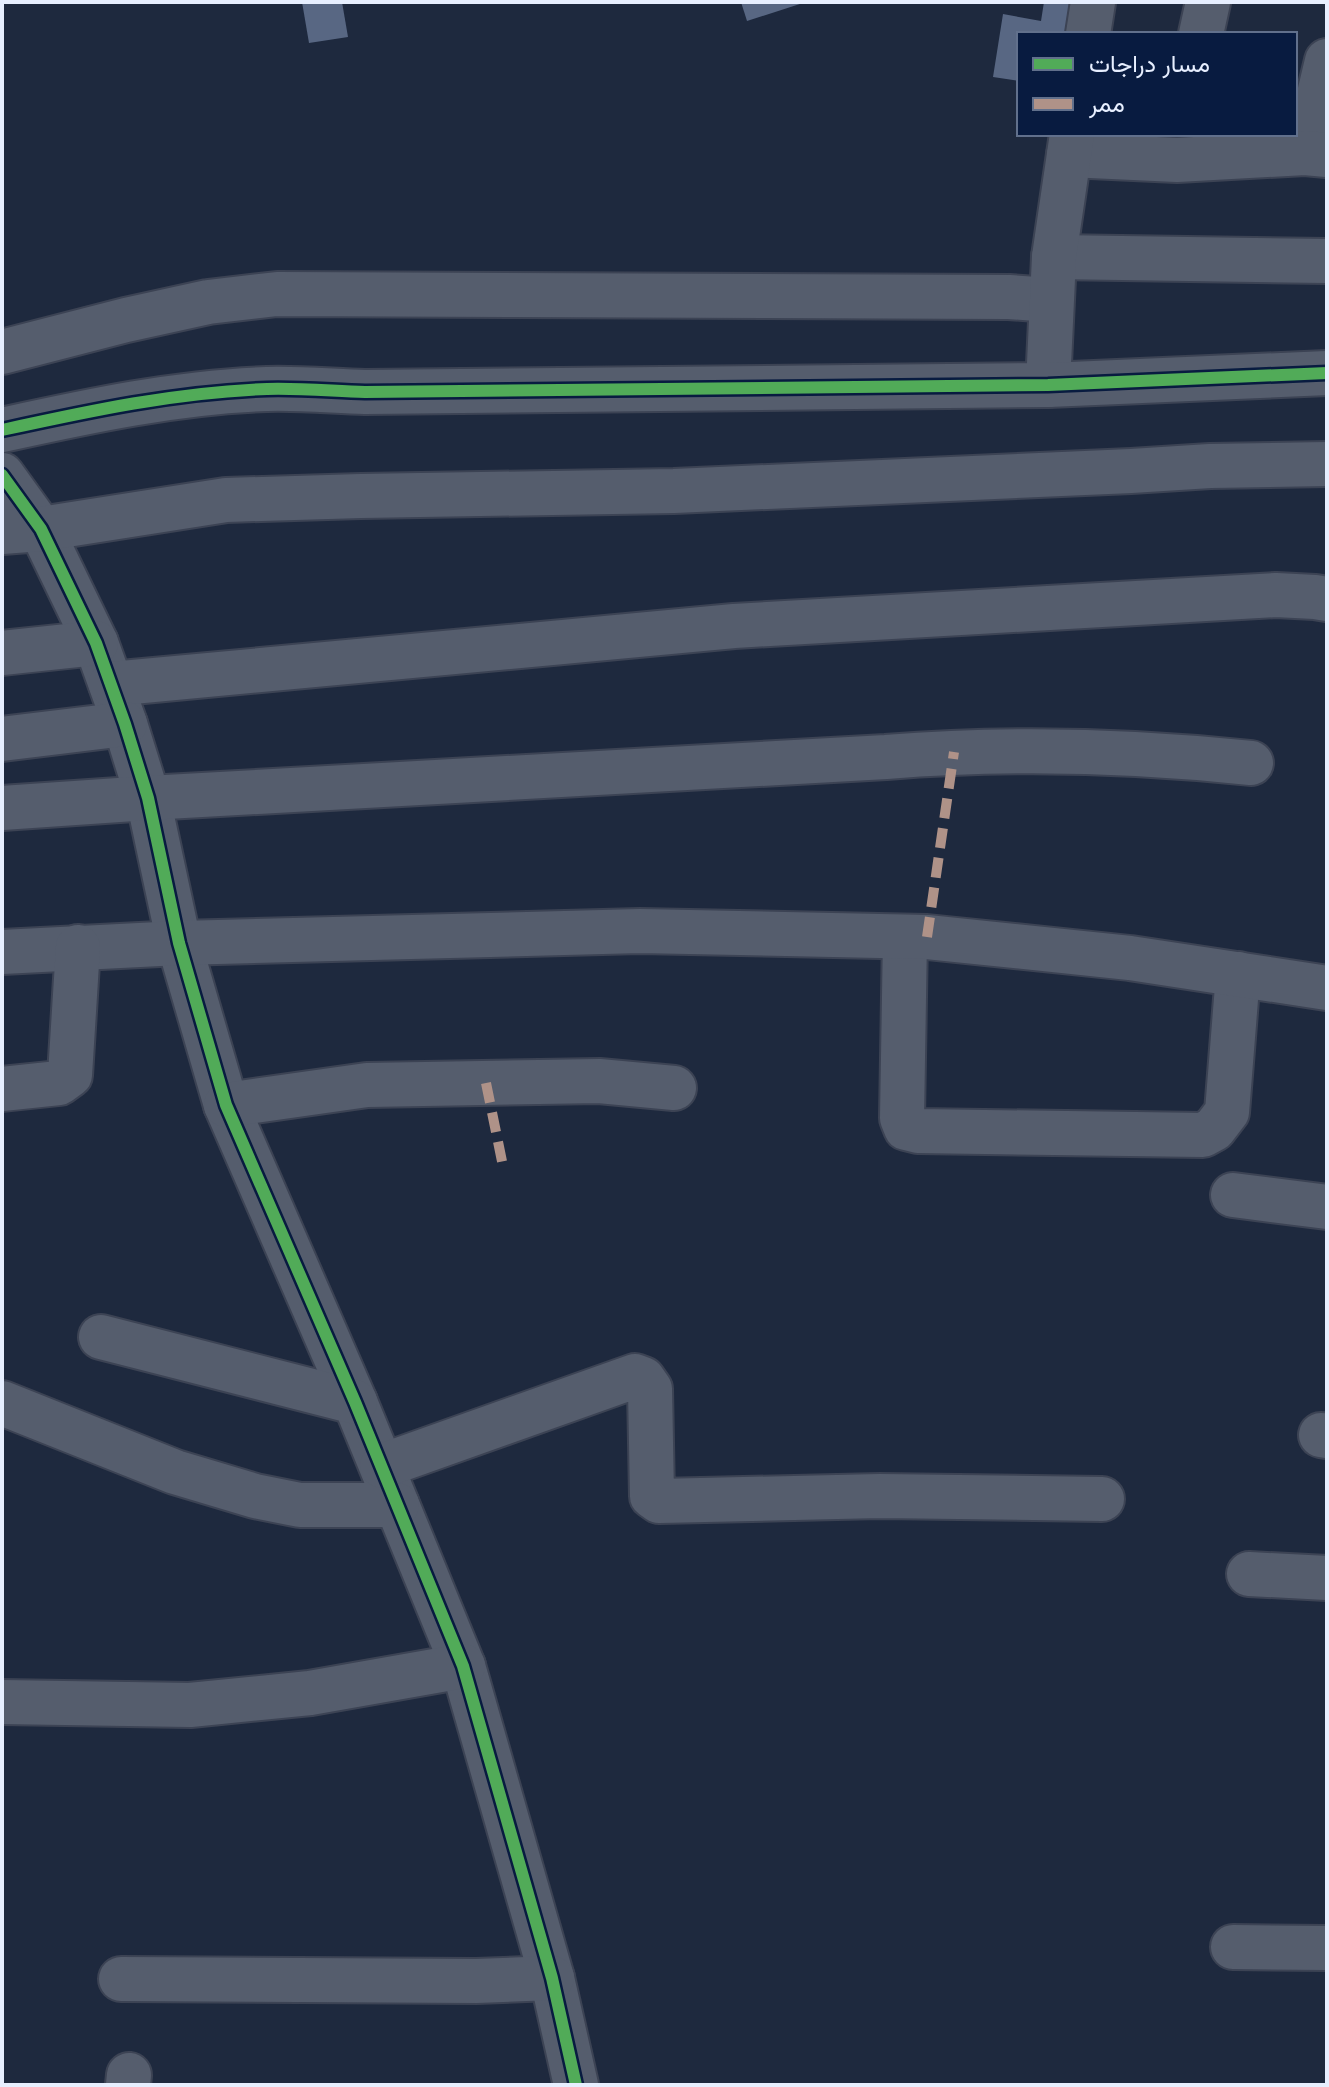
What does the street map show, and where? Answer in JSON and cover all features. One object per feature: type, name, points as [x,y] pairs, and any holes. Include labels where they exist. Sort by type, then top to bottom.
[{"type":"street","points":[[1088,32],[1093,2]]},
{"type":"street","points":[[1201,32],[1208,2]]},
{"type":"street","points":[[1048,385],[1050,300],[1070,145],[1316,154],[1327,61]]},
{"type":"street","points":[[1054,257],[1327,261]]},
{"type":"street","points":[[2,352],[208,302],[277,294],[1009,297],[1050,300]]},
{"type":"street","points":[[2,430],[119,405],[267,389],[365,392],[1048,385],[1327,373]]},
{"type":"street","points":[[22,531],[226,500],[674,491],[1210,466],[1327,464]]},
{"type":"street","points":[[2,475],[22,531],[96,643],[148,798],[179,943],[226,1105],[355,1402],[463,1666],[552,1978],[576,2085]]},
{"type":"street","points":[[2,739],[118,704],[734,626],[1276,595],[1327,599]]},
{"type":"street","points":[[2,653],[96,643]]},
{"type":"street","points":[[2,808],[954,752],[1076,750],[1168,754],[1251,763]]},
{"type":"street","points":[[2,952],[179,943],[640,931],[927,937],[1130,958],[1327,988]]},
{"type":"street","points":[[905,937],[902,1118],[906,1128],[918,1131],[1203,1135],[1214,1129],[1227,1112],[1238,974]]},
{"type":"street","points":[[2,1089],[59,1083],[70,1075],[78,947]]},
{"type":"street","points":[[226,1105],[367,1085],[599,1081],[674,1088]]},
{"type":"street","points":[[1233,1195],[1327,1207]]},
{"type":"street","points":[[101,1337],[355,1402]]},
{"type":"street","points":[[2,1403],[175,1472],[255,1496],[300,1505],[390,1486],[635,1376],[643,1379],[650,1389],[652,1496],[659,1501],[880,1496],[1102,1499]]},
{"type":"street","points":[[1249,1574],[1327,1578]]},
{"type":"street","points":[[2,1702],[190,1705],[310,1693],[463,1666]]},
{"type":"street","points":[[1233,1947],[1327,1948]]},
{"type":"street","points":[[121,1979],[476,1981],[552,1978]]},
{"type":"building","points":[[302,2],[342,2],[348,37],[309,43]]},
{"type":"building","points":[[741,2],[803,2],[803,3],[747,21]]},
{"type":"building","points":[[1044,2],[1091,2],[1085,32],[1017,32],[1017,81],[993,77],[1003,14],[1041,21]]},
{"type":"marked path","points":[[927,937],[954,752]]},
{"type":"marked path","points":[[486,1083],[504,1171]]},
{"type":"cycle path","points":[[2,430],[167,398],[267,389],[365,392],[1048,385],[1327,373]]},
{"type":"cycle path","points":[[2,475],[41,529],[96,643],[148,798],[179,943],[226,1105],[355,1402],[463,1666],[552,1978],[576,2085]]}]
